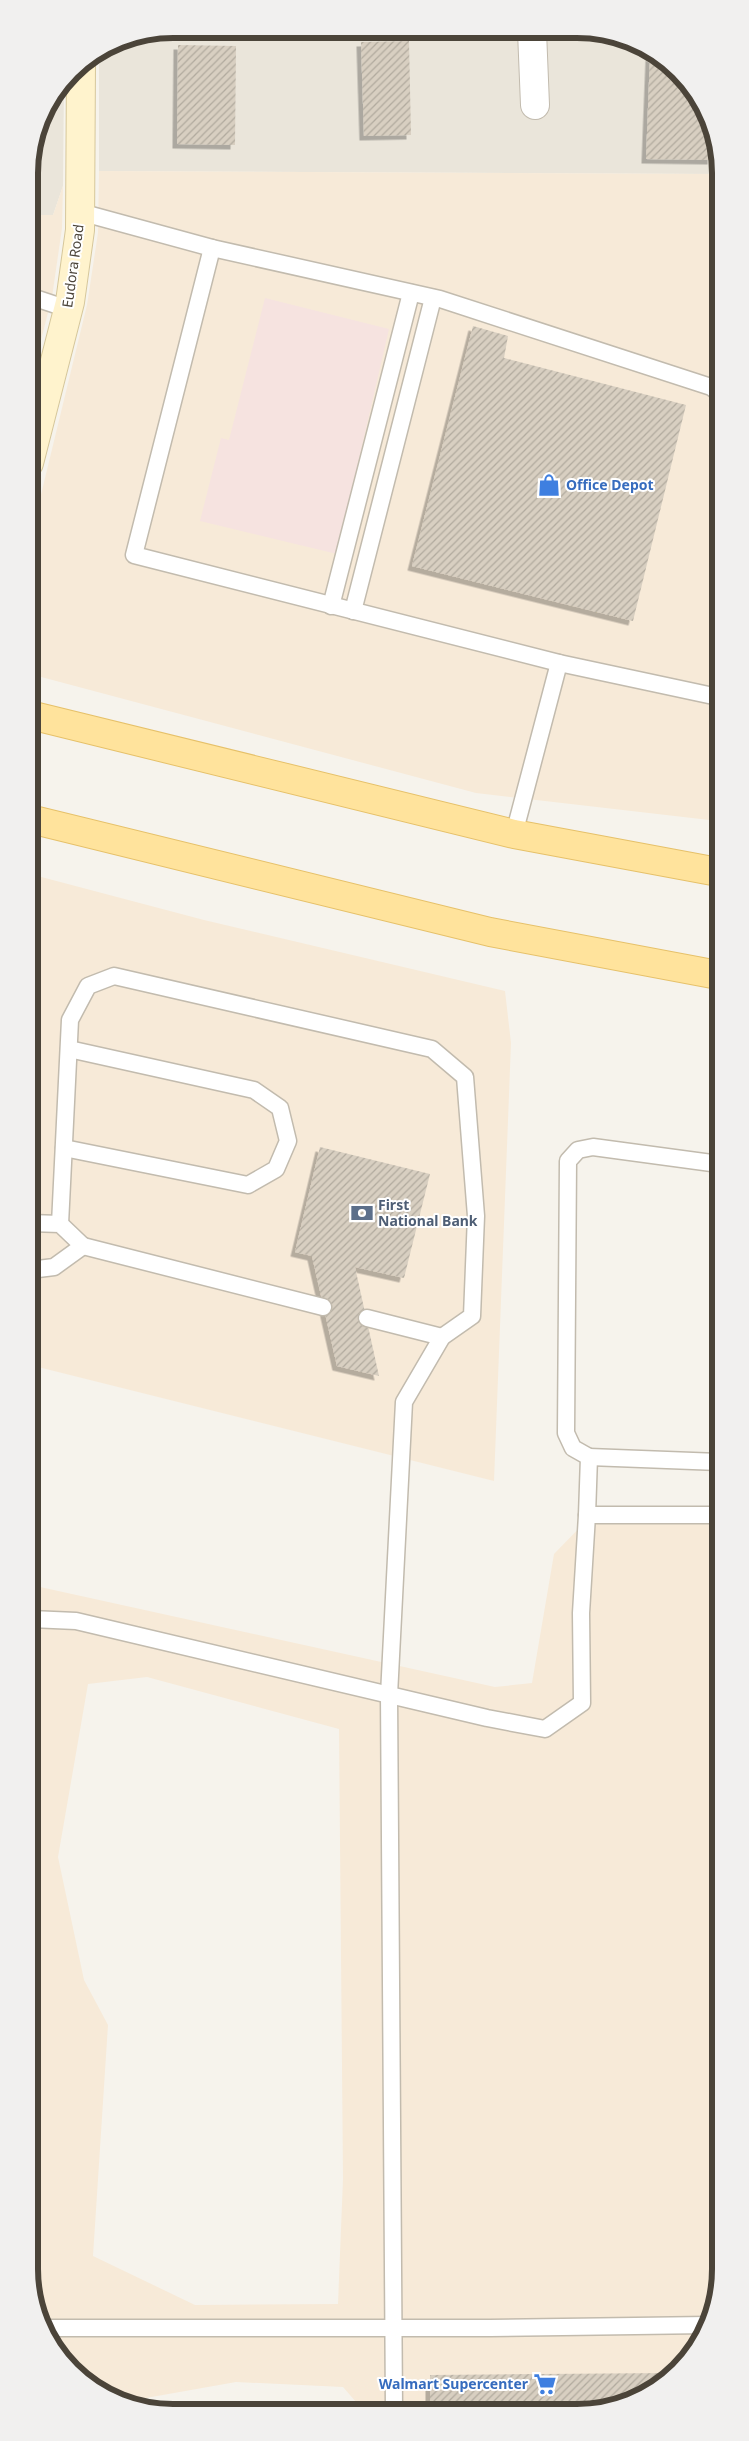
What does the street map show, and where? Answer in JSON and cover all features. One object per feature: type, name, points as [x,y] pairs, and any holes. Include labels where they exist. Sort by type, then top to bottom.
[{"type":"main road","points":[[38,717],[514,834],[712,871]]},
{"type":"main road","points":[[38,821],[490,932],[712,974]]},
{"type":"street","points":[[532,38],[535,105]]},
{"type":"street","name":"Eudora Road","points":[[38,427],[68,309],[80,230],[81,73]]},
{"type":"lane","points":[[80,212],[212,248],[436,299],[712,388]]},
{"type":"lane","points":[[212,248],[134,555],[559,663],[712,696]]},
{"type":"lane","points":[[332,606],[411,293]]},
{"type":"lane","points":[[38,299],[68,309]]},
{"type":"lane","points":[[353,611],[436,299]]},
{"type":"lane","points":[[514,834],[559,663]]},
{"type":"lane","points":[[60,1224],[70,1020],[88,986],[114,976],[432,1048],[465,1077],[476,1216],[472,1316],[442,1337],[404,1402],[389,1695],[394,2404]]},
{"type":"lane","points":[[64,1148],[248,1185],[276,1169],[288,1141],[280,1108],[254,1090],[68,1049]]},
{"type":"lane","points":[[711,1462],[589,1458],[573,1448],[566,1433],[568,1161],[578,1150],[593,1147],[712,1163]]},
{"type":"lane","points":[[38,1223],[60,1224],[83,1246],[323,1307]]},
{"type":"lane","points":[[38,1269],[54,1267],[83,1246]]},
{"type":"lane","points":[[367,1318],[442,1337]]},
{"type":"lane","points":[[38,1619],[76,1621],[487,1718],[545,1729],[582,1704],[581,1613],[589,1458]]},
{"type":"lane","points":[[587,1515],[711,1516]]},
{"type":"lane","points":[[52,2328],[392,2328],[698,2325]]},
{"type":"shaded area","points":[[163,38],[586,38],[612,42],[628,48],[659,65],[672,77],[684,90],[701,121],[709,146],[712,174],[99,171],[99,60],[137,42]]},
{"type":"shaded area","points":[[64,92],[63,186],[53,215],[38,215],[38,163],[42,137],[51,113]]},
{"type":"shaded area","points":[[99,171],[712,174],[712,820],[476,793],[38,676],[38,507],[87,305],[98,233]]},
{"type":"shaded area","points":[[63,186],[62,228],[52,297],[38,352],[38,215],[53,215]]},
{"type":"shaded area","points":[[265,298],[389,329],[337,554],[200,521],[221,438],[229,440]]},
{"type":"shaded area","points":[[38,876],[204,920],[505,991],[511,1043],[494,1481],[38,1367]]},
{"type":"shaded area","points":[[711,1513],[711,2278],[707,2304],[689,2344],[678,2358],[659,2376],[644,2385],[628,2393],[603,2401],[577,2404],[358,2404],[343,2387],[236,2382],[140,2399],[113,2390],[90,2376],[65,2351],[45,2312],[38,2278],[38,1587],[495,1687],[532,1683],[554,1554],[590,1517]],"holes":[[[147,1677],[339,1729],[343,2179],[338,2304],[195,2305],[93,2256],[108,2025],[84,1980],[58,1857],[88,1684]]]},
{"type":"building","points":[[409,41],[411,135],[364,136],[361,42]]},
{"type":"building","points":[[178,45],[236,46],[235,145],[177,144]]},
{"type":"building","points":[[650,60],[659,65],[684,90],[701,121],[709,146],[711,160],[646,159]]},
{"type":"building","name":"Office Depot","points":[[473,326],[508,336],[504,358],[686,405],[633,621],[412,566]]},
{"type":"building","name":"First National Bank","points":[[320,1147],[430,1174],[404,1278],[355,1267],[379,1376],[337,1366],[312,1256],[295,1252]]},
{"type":"building","name":"Walmart Supercenter","points":[[662,2373],[644,2385],[620,2396],[603,2401],[577,2404],[430,2404],[430,2375]]},
{"type":"place","name":"Office Depot","points":[[549,485]]},
{"type":"place","name":"First National Bank","points":[[362,1213]]},
{"type":"place","name":"Walmart Supercenter","points":[[545,2384]]}]
